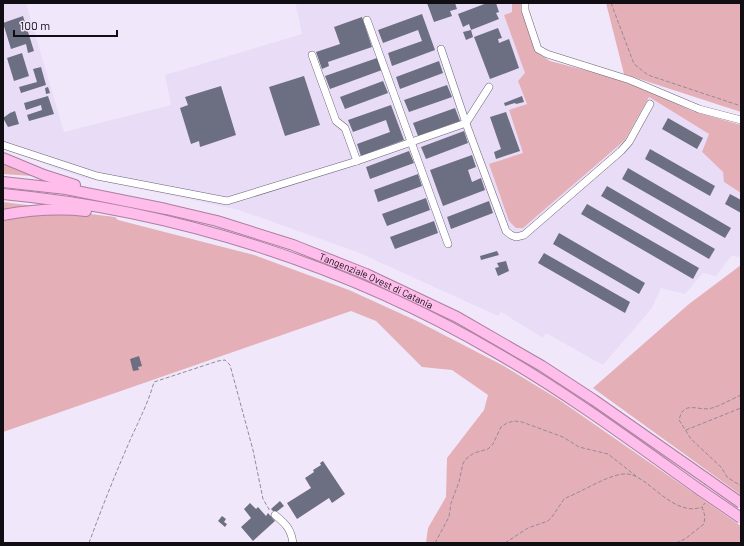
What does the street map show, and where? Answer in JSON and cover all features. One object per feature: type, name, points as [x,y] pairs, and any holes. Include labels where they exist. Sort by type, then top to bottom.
[{"type":"highway","points":[[3,158],[24,168],[68,183],[101,190],[166,209]]},
{"type":"highway","name":"Tangenziale Ovest di Catania","points":[[3,182],[66,189],[217,221],[293,245],[366,274],[457,317],[542,366],[594,400],[741,503]]},
{"type":"highway","name":"Tangenziale Ovest di Catania","points":[[3,194],[66,202],[163,221],[228,238],[289,258],[362,285],[451,328],[495,352],[588,410],[741,518]]},
{"type":"highway","points":[[3,215],[32,211],[75,210],[121,217],[189,232],[228,238]]},
{"type":"street","points":[[525,3],[538,49],[547,54],[630,80],[699,109],[741,120]]},
{"type":"street","points":[[367,20],[448,244]]},
{"type":"street","points":[[440,49],[506,231],[511,236],[516,238],[524,235],[621,151],[629,142],[650,104]]},
{"type":"street","points":[[312,55],[336,121],[345,128],[357,161]]},
{"type":"street","points":[[3,145],[97,176],[227,201],[357,161],[466,123],[489,87]]},
{"type":"street","points":[[275,515],[290,530],[292,543]]},
{"type":"path","points":[[611,3],[634,64],[648,75],[741,106]]},
{"type":"path","points":[[89,543],[123,457],[149,399],[154,382],[218,361],[226,360],[230,365],[253,450],[263,499],[268,509],[275,515]]},
{"type":"path","points":[[741,395],[712,408],[692,408],[684,410],[680,414],[679,420],[685,431],[721,467],[727,477],[741,486]]},
{"type":"path","points":[[685,431],[741,408]]},
{"type":"path","points":[[434,543],[449,517],[451,503],[459,482],[463,463],[467,458],[474,454],[488,449],[493,444],[501,428],[514,420],[563,437],[579,447],[608,454],[671,502],[690,510],[702,507],[707,500]]},
{"type":"path","points":[[505,543],[528,528],[548,521],[564,499],[599,482],[620,474],[636,476]]},
{"type":"path","points":[[676,543],[685,539],[704,524],[705,516],[702,507]]},
{"type":"shaded area","points":[[3,3],[26,3],[64,132],[171,105],[165,75],[302,34],[296,5],[297,3],[512,3],[512,12],[504,15],[526,73],[518,81],[527,104],[509,111],[523,153],[523,228],[625,140],[649,97],[709,134],[702,153],[723,172],[725,182],[741,193],[741,257],[731,256],[716,276],[703,273],[685,294],[661,288],[652,308],[603,365],[546,333],[543,338],[501,312],[498,316],[357,252],[239,210],[84,178],[3,149]]},
{"type":"shaded area","points":[[512,3],[522,3],[522,11],[536,52],[550,61],[611,77],[651,92],[692,111],[741,125],[741,193],[724,182],[723,172],[702,152],[709,134],[649,97],[625,140],[523,228],[516,228],[509,221],[489,164],[523,153],[509,110],[527,104],[518,81],[525,73],[504,15],[512,12]]},
{"type":"shaded area","points":[[606,3],[741,3],[741,112],[624,74]]},
{"type":"shaded area","points":[[3,163],[32,176],[3,174]]},
{"type":"shaded area","points":[[3,202],[35,206],[3,213]]},
{"type":"shaded area","points":[[74,212],[115,217],[118,220],[254,255],[349,290],[417,321],[504,366],[558,399],[741,526],[741,543],[426,543],[428,528],[446,497],[447,458],[484,410],[488,395],[452,370],[422,367],[376,321],[351,311],[3,432],[3,218]]},
{"type":"shaded area","points":[[741,265],[741,495],[593,388],[689,304]]},
{"type":"building","points":[[427,3],[455,3],[457,9],[450,11],[452,16],[434,22]]},
{"type":"building","points":[[487,3],[496,3],[499,12],[496,13],[499,19],[471,30],[469,24],[463,27],[458,14]]},
{"type":"building","points":[[422,14],[435,50],[392,66],[388,53],[422,41],[418,30],[383,43],[378,30]]},
{"type":"building","points":[[23,16],[34,51],[28,53],[26,44],[11,49],[3,23]]},
{"type":"building","points":[[362,17],[372,47],[328,62],[329,66],[322,69],[316,52],[340,44],[334,27]]},
{"type":"building","points":[[498,28],[502,38],[498,39],[499,43],[509,39],[519,68],[490,79],[474,37]]},
{"type":"building","points":[[471,30],[473,37],[466,40],[463,32]]},
{"type":"building","points":[[22,53],[29,76],[14,81],[7,58]]},
{"type":"building","points":[[377,58],[382,70],[330,89],[325,76]]},
{"type":"building","points":[[439,61],[443,73],[400,89],[396,77]]},
{"type":"building","points":[[41,67],[46,85],[21,93],[19,87],[37,82],[33,69]]},
{"type":"building","points":[[304,76],[320,125],[285,136],[269,87]]},
{"type":"building","points":[[383,81],[388,93],[345,109],[340,97]]},
{"type":"building","points":[[447,85],[452,97],[409,112],[404,100]]},
{"type":"building","points":[[221,86],[236,135],[200,147],[199,141],[191,144],[180,108],[188,105],[185,97]]},
{"type":"building","points":[[48,87],[50,93],[46,94],[45,88]]},
{"type":"building","points":[[48,96],[54,114],[29,121],[27,115],[42,110],[41,105],[26,110],[24,103]]},
{"type":"building","points":[[522,96],[524,102],[505,106],[504,103]]},
{"type":"building","points":[[391,105],[404,140],[361,156],[357,144],[390,132],[386,120],[353,132],[348,120]]},
{"type":"building","points":[[455,108],[460,121],[418,136],[413,123]]},
{"type":"building","points":[[15,111],[19,124],[8,127],[3,118]]},
{"type":"building","points":[[506,112],[520,151],[496,159],[494,152],[501,149],[490,117]]},
{"type":"building","points":[[668,118],[703,138],[697,149],[662,129]]},
{"type":"building","points":[[464,131],[468,143],[426,159],[421,147]]},
{"type":"building","points":[[650,149],[715,186],[710,196],[645,159]]},
{"type":"building","points":[[409,151],[414,163],[370,179],[366,167]]},
{"type":"building","points":[[472,155],[476,167],[468,170],[472,182],[481,178],[485,190],[443,206],[430,170]]},
{"type":"building","points":[[628,168],[731,228],[725,238],[622,179]]},
{"type":"building","points":[[418,174],[422,186],[378,202],[374,190]]},
{"type":"building","points":[[607,186],[715,249],[709,259],[601,196]]},
{"type":"building","points":[[730,194],[741,200],[741,213],[725,204]]},
{"type":"building","points":[[426,198],[430,210],[387,226],[382,214]]},
{"type":"building","points":[[489,201],[493,213],[451,229],[447,217]]},
{"type":"building","points":[[587,204],[699,268],[693,279],[581,214]]},
{"type":"building","points":[[434,221],[438,233],[395,249],[390,237]]},
{"type":"building","points":[[559,233],[645,283],[639,294],[553,244]]},
{"type":"building","points":[[497,251],[499,255],[481,260],[480,256]]},
{"type":"building","points":[[544,253],[630,302],[625,313],[538,263]]},
{"type":"building","points":[[506,261],[509,271],[498,276],[495,268],[499,267],[497,263]]},
{"type":"building","points":[[139,356],[142,366],[138,367],[139,370],[133,371],[130,359]]},
{"type":"building","points":[[323,461],[345,494],[332,503],[329,498],[297,519],[287,503],[311,488],[305,478],[314,472],[313,470],[321,465],[320,463]]},
{"type":"building","points":[[280,501],[284,506],[275,513],[271,509]]},
{"type":"building","points":[[250,503],[256,509],[258,507],[266,516],[268,513],[275,521],[253,541],[241,527],[251,518],[244,509]]},
{"type":"building","points":[[222,516],[226,519],[224,522],[227,524],[225,527],[218,521]]}]
